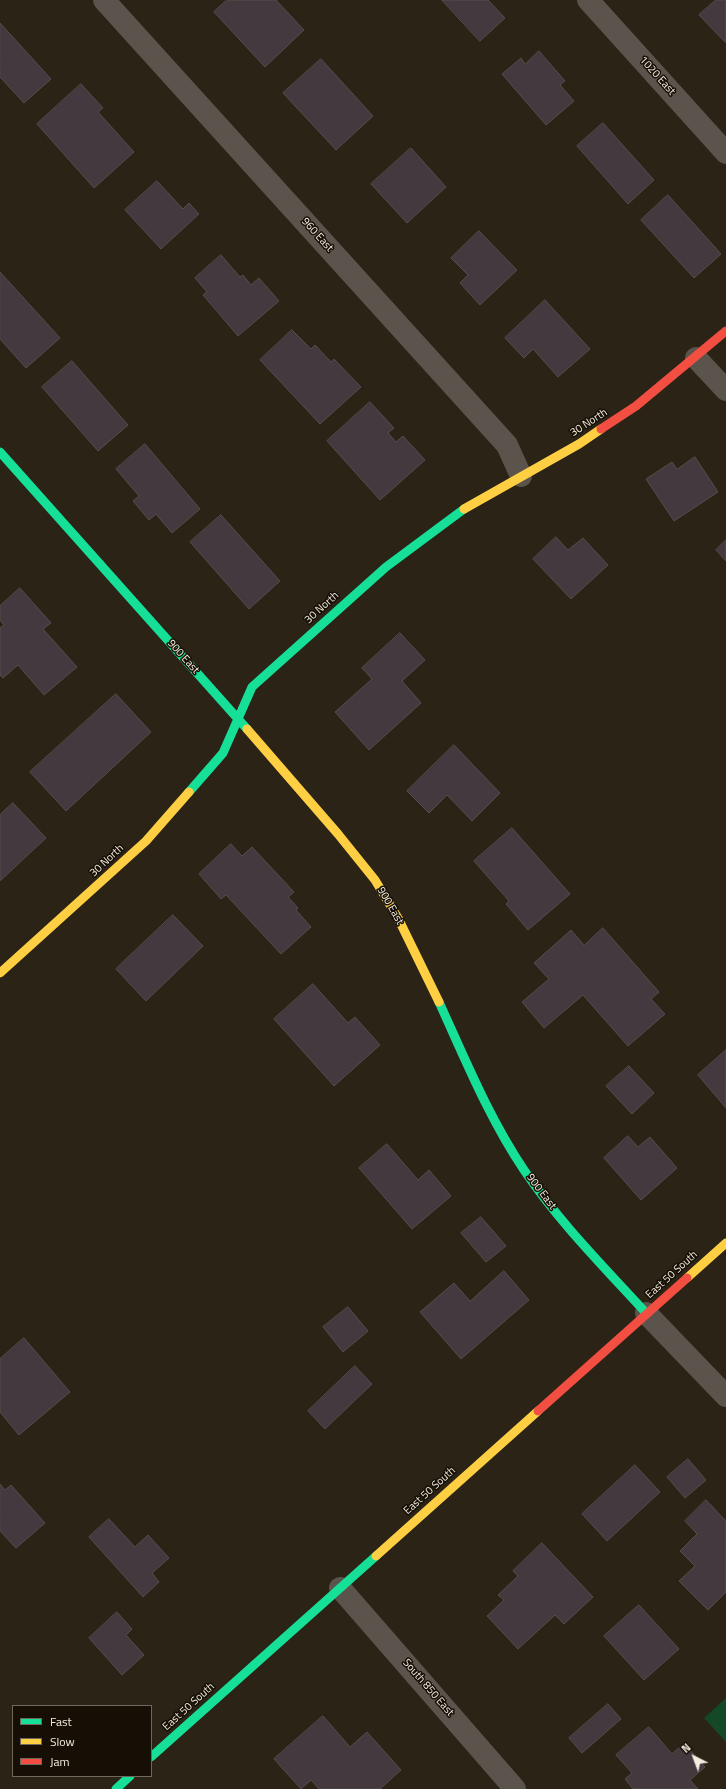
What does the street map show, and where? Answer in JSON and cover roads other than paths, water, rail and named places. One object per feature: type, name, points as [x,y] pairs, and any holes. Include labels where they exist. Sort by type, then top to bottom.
[{"type":"street","name":"960 East","points":[[104,0],[506,445],[521,476]]},
{"type":"street","name":"1020 East","points":[[588,0],[726,153]]},
{"type":"street","name":"30 North","points":[[0,973],[146,841],[223,753],[252,687],[386,567],[461,511],[579,444],[636,406],[696,358],[726,331]]},
{"type":"street","points":[[696,358],[726,390]]},
{"type":"street","name":"900 East","points":[[0,452],[238,719],[338,834],[375,880],[404,931],[481,1092],[516,1157],[570,1229],[646,1313],[726,1396]]},
{"type":"street","name":"East 50 South","points":[[152,1756],[726,1242]]},
{"type":"street","name":"South 850 East","points":[[340,1588],[516,1789]]},
{"type":"street","points":[[116,1789],[129,1777]]}]
